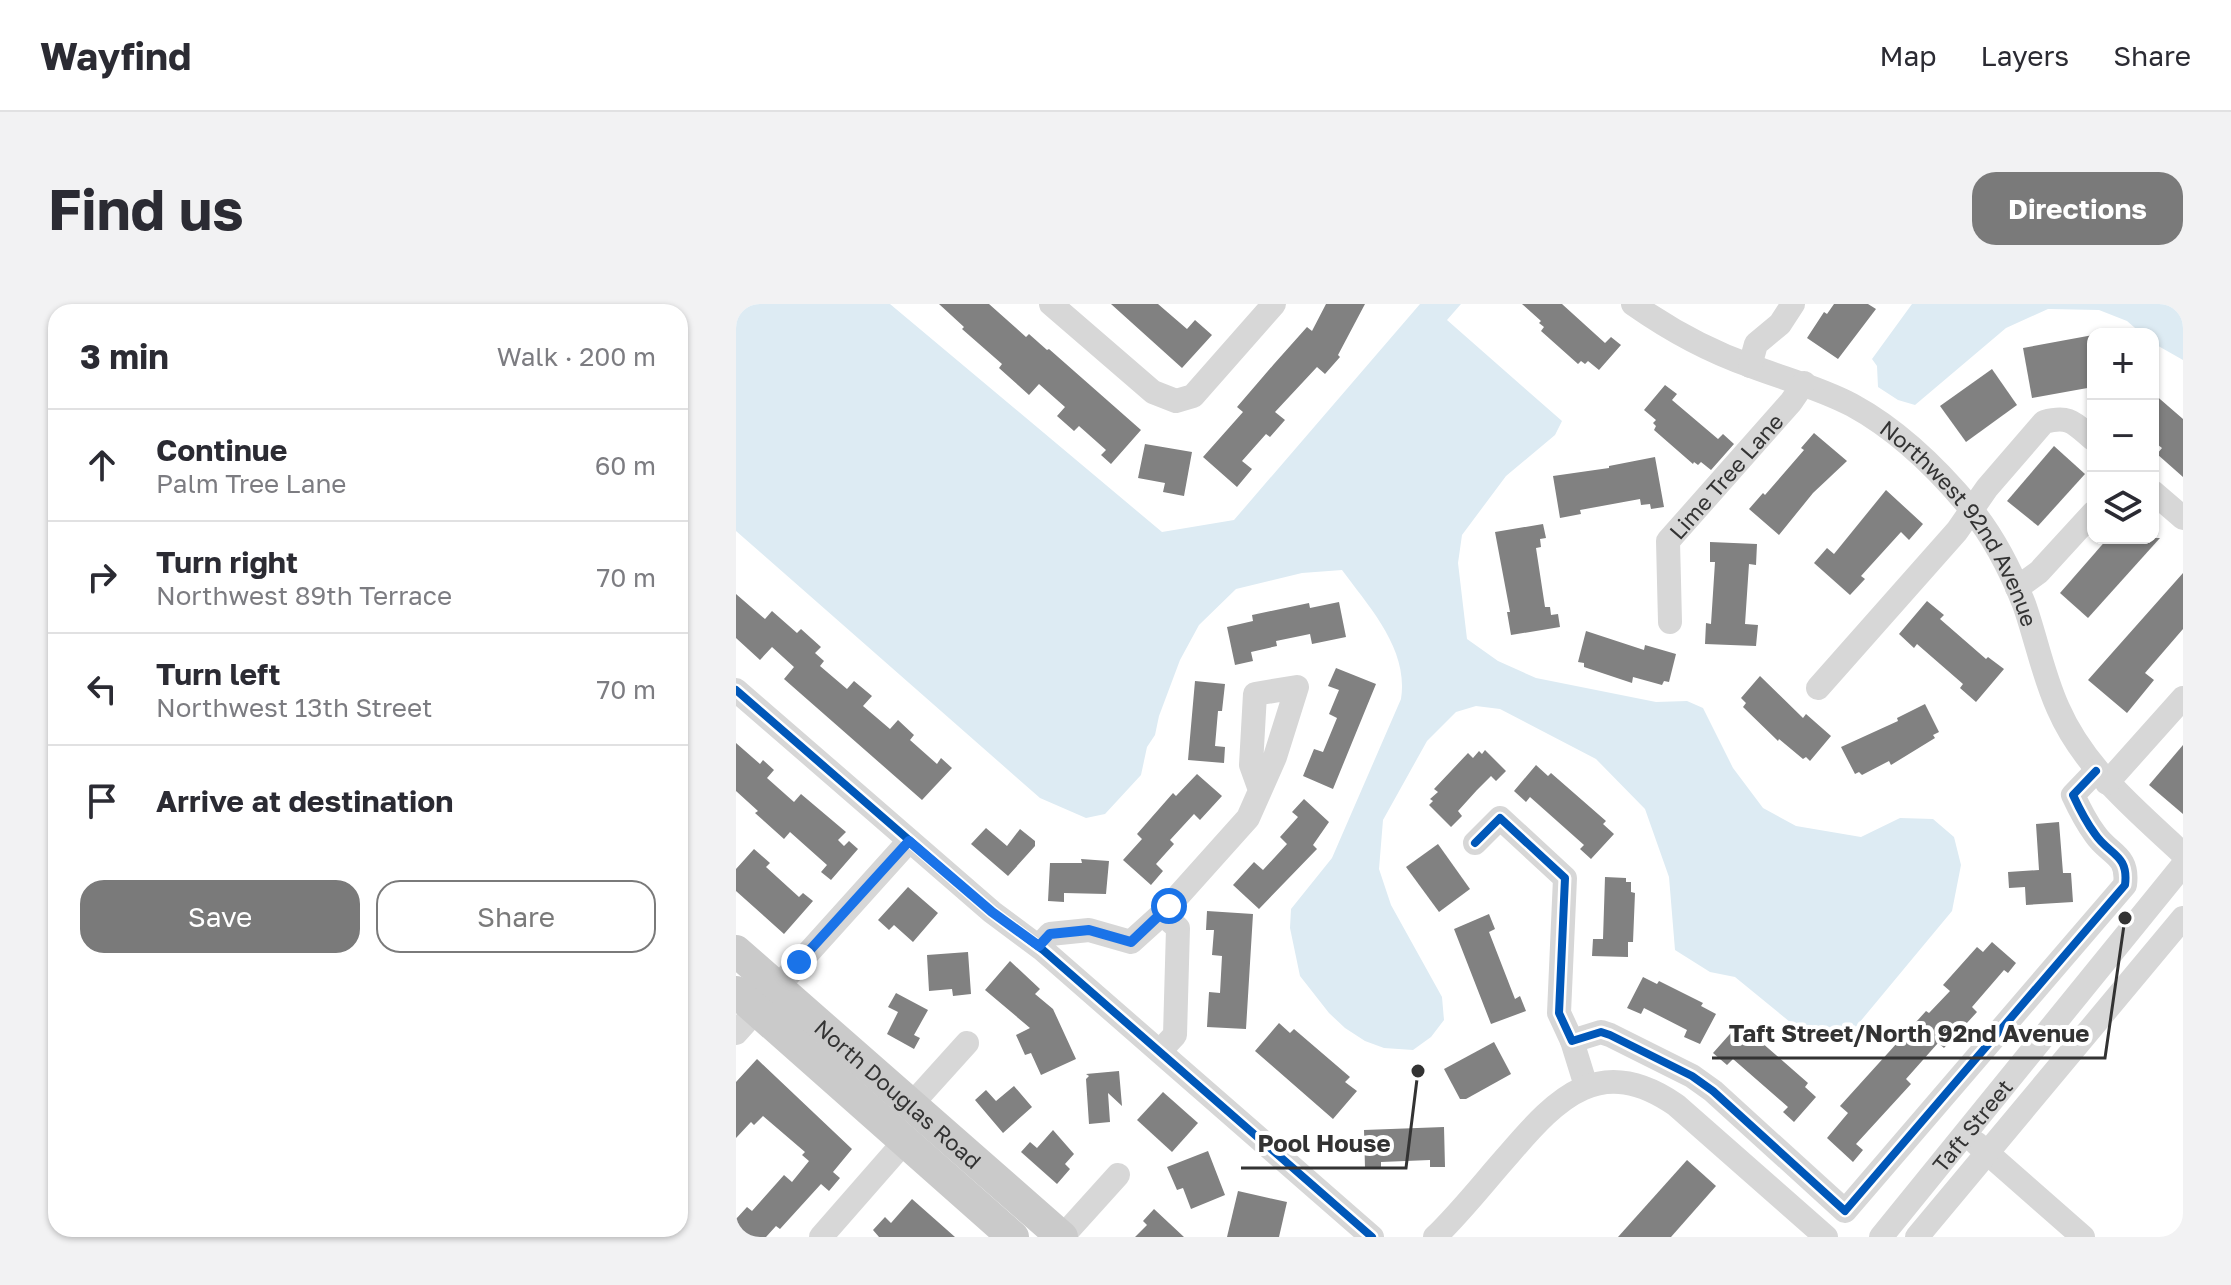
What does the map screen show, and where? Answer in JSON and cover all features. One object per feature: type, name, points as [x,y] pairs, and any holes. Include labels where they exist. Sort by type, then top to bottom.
[{"type":"main road","name":"North Douglas Road","points":[[736,951],[751,1006],[1013,1237]]},
{"type":"main road","name":"North Douglas Road","points":[[751,1006],[911,1105],[1062,1237]]},
{"type":"street","points":[[1051,304],[1153,392],[1176,401],[1193,396],[1274,304]]},
{"type":"street","name":"Northwest 92nd Avenue","points":[[1633,304],[1671,331],[1750,366],[1804,383],[1854,406],[1917,451],[1971,510],[2017,588],[2057,706],[2077,743],[2102,777],[2183,854]]},
{"type":"street","points":[[1750,366],[1756,344],[1780,324],[1793,304]]},
{"type":"street","name":"Lime Tree Lane","points":[[1670,622],[1668,541],[1791,402],[1804,383]]},
{"type":"street","points":[[1818,688],[1957,531],[1987,488],[2044,422],[2071,420],[2087,434]]},
{"type":"street","points":[[2159,497],[2183,518]]},
{"type":"street","points":[[2017,588],[2039,572],[2087,520]]},
{"type":"street","points":[[736,690],[992,912],[1039,946],[1372,1237]]},
{"type":"street","points":[[1572,1041],[1601,1032],[1692,1076],[1713,1091],[1845,1211],[2125,885],[2122,860],[2095,836],[2073,795],[2102,777],[2183,698]]},
{"type":"street","points":[[1039,946],[1050,934],[1089,930],[1131,942],[1162,914],[1248,818],[1260,790]]},
{"type":"street","points":[[1475,843],[1500,818],[1565,878],[1559,1013],[1572,1041],[1586,1086]]},
{"type":"street","points":[[751,1006],[909,841]]},
{"type":"street","name":"Taft Street","points":[[1881,1237],[2183,865]]},
{"type":"street","points":[[1160,1051],[1175,1035],[1178,928],[1162,914]]},
{"type":"street","name":"Taft Street","points":[[1917,1237],[2183,918]]},
{"type":"street","points":[[911,1105],[967,1043]]},
{"type":"street","points":[[1435,1237],[1547,1112],[1571,1092],[1586,1086],[1622,1083],[1636,1085],[1664,1097],[1826,1237]]},
{"type":"street","points":[[1965,1134],[2083,1237]]},
{"type":"street","points":[[821,1237],[905,1141]]},
{"type":"street","points":[[1062,1237],[1118,1175]]},
{"type":"shaded area","points":[[736,304],[890,304],[1162,532],[1234,520],[1420,304],[1461,304],[1447,320],[1562,421],[1555,435],[1506,476],[1462,535],[1458,563],[1467,639],[1498,661],[1536,678],[1656,702],[1687,701],[1703,708],[1733,768],[1763,808],[1796,826],[1861,837],[1900,818],[1933,819],[1954,837],[1961,865],[1952,911],[1854,1029],[1812,1040],[1735,977],[1710,972],[1675,950],[1669,877],[1645,809],[1596,759],[1500,709],[1476,706],[1456,712],[1427,741],[1383,820],[1379,869],[1391,905],[1442,997],[1444,1020],[1431,1037],[1413,1050],[1384,1048],[1365,1041],[1329,1013],[1300,976],[1290,928],[1291,909],[1332,858],[1401,699],[1402,681],[1393,646],[1375,614],[1342,570],[1302,573],[1236,589],[1199,625],[1180,660],[1155,735],[1147,747],[1141,775],[1105,814],[1086,818],[1040,798],[736,531]]},
{"type":"shaded area","points":[[1912,304],[2183,304],[2183,360],[2159,346],[2159,328],[2135,328],[2127,321],[2099,310],[2048,309],[2006,328],[1915,405],[1898,400],[1878,387],[1877,366],[1872,359]]},
{"type":"building","points":[[939,304],[989,304],[1026,337],[1029,334],[1049,349],[1141,430],[1111,464],[1101,455],[1106,450],[1079,426],[1074,431],[1057,416],[1065,407],[1039,384],[1029,395],[999,368],[1002,364]]},
{"type":"building","points":[[1111,304],[1158,304],[1187,329],[1195,320],[1212,335],[1182,368]]},
{"type":"building","points":[[1326,304],[1365,304],[1338,355],[1340,357],[1325,374],[1317,367],[1275,412],[1285,420],[1270,437],[1266,434],[1242,461],[1252,469],[1237,487],[1203,457],[1243,412],[1237,407],[1274,364],[1307,327],[1312,331]]},
{"type":"building","points":[[1522,304],[1562,304],[1605,343],[1611,337],[1621,345],[1599,370],[1588,361],[1578,364],[1541,331],[1544,327],[1539,323],[1541,321]]},
{"type":"building","points":[[1834,304],[1868,304],[1876,309],[1838,359],[1807,338],[1824,312],[1827,314]]},
{"type":"building","points":[[2087,336],[2087,388],[2032,398],[2023,348]]},
{"type":"building","points":[[1992,369],[2017,405],[1966,442],[1940,406]]},
{"type":"building","points":[[1665,385],[1677,394],[1672,400],[1718,439],[1723,434],[1734,444],[1711,470],[1701,462],[1693,464],[1654,430],[1656,420],[1644,410]]},
{"type":"building","points":[[2159,398],[2183,419],[2183,477],[2159,456],[2162,448],[2159,446]]},
{"type":"building","points":[[1814,433],[1847,461],[1813,493],[1779,535],[1749,509],[1804,450],[1801,448]]},
{"type":"building","points":[[1145,444],[1192,452],[1184,496],[1163,492],[1165,483],[1138,478]]},
{"type":"building","points":[[2054,446],[2085,474],[2038,526],[2007,501]]},
{"type":"building","points":[[1655,457],[1664,507],[1651,509],[1650,504],[1641,505],[1640,499],[1580,510],[1581,514],[1560,518],[1553,476]]},
{"type":"building","points":[[1886,490],[1923,524],[1909,540],[1901,532],[1861,576],[1865,579],[1850,595],[1814,563],[1827,548],[1834,554]]},
{"type":"building","points":[[1543,524],[1546,538],[1540,539],[1541,547],[1536,548],[1545,607],[1550,607],[1551,615],[1558,614],[1560,627],[1511,635],[1507,612],[1510,612],[1495,532]]},
{"type":"building","points":[[1710,542],[1757,544],[1756,565],[1749,564],[1745,624],[1758,625],[1756,646],[1705,644],[1706,623],[1711,624],[1715,562],[1710,562]]},
{"type":"building","points":[[2103,544],[2155,544],[2088,618],[2060,593]]},
{"type":"building","points":[[2183,573],[2183,629],[2145,673],[2154,680],[2127,713],[2088,680]]},
{"type":"building","points":[[736,594],[765,619],[772,611],[797,633],[801,629],[821,647],[815,653],[824,661],[820,666],[847,689],[854,681],[872,696],[863,706],[890,729],[898,720],[914,735],[910,740],[937,764],[941,758],[952,768],[922,800],[784,679],[794,667],[772,647],[760,660],[736,638]]},
{"type":"building","points":[[1927,601],[1944,615],[1940,619],[1986,659],[1988,657],[2004,669],[1976,702],[1960,688],[1963,684],[1917,644],[1914,648],[1899,634]]},
{"type":"building","points":[[1339,602],[1346,637],[1312,644],[1310,634],[1276,641],[1277,646],[1251,652],[1253,661],[1235,665],[1227,627],[1253,621],[1252,615],[1309,603],[1310,608]]},
{"type":"building","points":[[1586,631],[1644,650],[1645,645],[1676,654],[1669,682],[1664,681],[1662,685],[1633,677],[1632,683],[1584,667],[1584,663],[1578,662]]},
{"type":"building","points":[[1336,668],[1376,684],[1333,789],[1303,776],[1314,749],[1323,752],[1337,718],[1329,714],[1339,690],[1328,686]]},
{"type":"building","points":[[1760,676],[1803,718],[1806,714],[1831,736],[1810,761],[1778,741],[1743,707],[1746,703],[1741,698]]},
{"type":"building","points":[[1195,681],[1225,684],[1222,711],[1218,711],[1215,746],[1225,747],[1224,763],[1188,760]]},
{"type":"building","points":[[1925,704],[1939,732],[1933,735],[1935,738],[1891,765],[1889,761],[1862,775],[1859,772],[1855,774],[1841,747],[1898,721],[1897,718]]},
{"type":"building","points":[[736,743],[760,764],[763,760],[774,770],[767,778],[794,802],[801,794],[846,832],[838,840],[844,846],[849,841],[858,849],[831,880],[821,872],[827,865],[790,832],[784,839],[736,791]]},
{"type":"building","points":[[2183,745],[2183,814],[2149,785]]},
{"type":"building","points":[[1485,750],[1506,771],[1496,781],[1491,776],[1477,790],[1458,811],[1462,816],[1451,827],[1429,805],[1433,801],[1430,799],[1438,792],[1434,789],[1468,753],[1473,758],[1479,751],[1482,754]]},
{"type":"building","points":[[1536,765],[1548,776],[1551,773],[1606,821],[1603,824],[1614,834],[1591,859],[1580,849],[1584,845],[1530,797],[1526,802],[1514,791]]},
{"type":"building","points":[[1197,774],[1222,796],[1200,820],[1194,814],[1170,840],[1174,844],[1156,864],[1163,871],[1151,885],[1123,860],[1142,839],[1137,834],[1173,793],[1176,796]]},
{"type":"building","points":[[1304,799],[1329,822],[1313,845],[1317,849],[1259,909],[1233,885],[1254,862],[1263,870],[1287,844],[1280,837],[1298,817],[1292,812]]},
{"type":"building","points":[[2059,822],[2063,873],[2071,873],[2073,902],[2026,905],[2025,887],[2009,888],[2008,872],[2039,870],[2036,824]]},
{"type":"building","points":[[986,828],[1007,846],[1020,829],[1035,841],[1035,846],[1008,876],[971,844]]},
{"type":"building","points":[[1438,844],[1470,889],[1439,912],[1406,867]]},
{"type":"building","points":[[754,849],[770,863],[766,867],[799,897],[803,893],[813,901],[784,934],[736,891],[736,869]]},
{"type":"building","points":[[1081,859],[1109,861],[1106,894],[1064,893],[1064,902],[1048,901],[1050,863],[1082,863]]},
{"type":"building","points":[[1605,877],[1626,878],[1626,882],[1631,882],[1631,892],[1635,893],[1633,942],[1628,942],[1628,957],[1592,956],[1593,939],[1603,939]]},
{"type":"building","points":[[908,887],[938,913],[913,942],[894,925],[889,930],[878,920]]},
{"type":"building","points":[[1207,911],[1253,914],[1246,1029],[1207,1027],[1209,992],[1220,993],[1222,956],[1212,955],[1214,930],[1206,930]]},
{"type":"building","points":[[1489,914],[1495,929],[1489,932],[1515,999],[1520,996],[1526,1011],[1491,1024],[1454,929]]},
{"type":"building","points":[[1992,942],[2016,963],[2008,973],[2004,970],[1972,1007],[1977,1012],[1944,1048],[1938,1043],[1906,1079],[1911,1084],[1856,1144],[1863,1150],[1853,1162],[1827,1138],[1848,1113],[1840,1106],[1926,1011],[1929,1013],[1950,991],[1943,985],[1977,947],[1983,952]]},
{"type":"building","points":[[968,952],[971,994],[953,996],[952,989],[929,991],[927,955]]},
{"type":"building","points":[[1010,961],[1040,989],[1035,994],[1053,1009],[1076,1059],[1041,1075],[1031,1053],[1025,1055],[1016,1035],[1030,1028],[985,990]]},
{"type":"building","points":[[1643,977],[1657,984],[1659,981],[1703,1003],[1701,1006],[1716,1014],[1700,1044],[1684,1037],[1687,1030],[1644,1008],[1641,1014],[1627,1008]]},
{"type":"building","points":[[896,993],[928,1010],[914,1035],[920,1038],[914,1049],[887,1034],[898,1012],[888,1007]]},
{"type":"building","points":[[1279,1023],[1290,1033],[1294,1029],[1350,1077],[1345,1082],[1357,1091],[1333,1119],[1255,1051]]},
{"type":"building","points":[[1737,1026],[1751,1038],[1753,1035],[1808,1083],[1805,1087],[1816,1097],[1794,1122],[1783,1112],[1788,1107],[1733,1059],[1727,1065],[1713,1053]]},
{"type":"building","points":[[1494,1042],[1511,1074],[1466,1099],[1460,1099],[1444,1069]]},
{"type":"building","points":[[757,1059],[852,1149],[833,1172],[840,1178],[829,1191],[821,1184],[780,1229],[776,1226],[766,1237],[736,1237],[736,1219],[747,1207],[752,1211],[784,1175],[792,1182],[809,1161],[802,1155],[805,1152],[763,1116],[754,1125],[751,1122],[736,1138],[736,1082]]},
{"type":"building","points":[[1119,1071],[1122,1106],[1108,1093],[1110,1122],[1089,1124],[1086,1079],[1089,1076],[1086,1074]]},
{"type":"building","points":[[1014,1086],[1032,1107],[1003,1133],[975,1100],[986,1090],[996,1101]]},
{"type":"building","points":[[1163,1092],[1198,1123],[1172,1152],[1137,1120]]},
{"type":"building","points":[[1444,1127],[1445,1167],[1430,1167],[1430,1160],[1381,1162],[1381,1168],[1365,1168],[1364,1130]]},
{"type":"building","points":[[1053,1130],[1074,1154],[1065,1164],[1070,1169],[1057,1184],[1021,1152],[1030,1142],[1037,1148]]},
{"type":"building","points":[[1208,1151],[1225,1195],[1191,1209],[1183,1188],[1177,1190],[1167,1167]]},
{"type":"building","points":[[1687,1160],[1716,1186],[1671,1237],[1618,1237]]},
{"type":"building","points":[[1238,1191],[1287,1202],[1279,1237],[1227,1237]]},
{"type":"building","points":[[912,1199],[955,1237],[879,1237],[873,1230],[885,1217],[891,1223]]},
{"type":"building","points":[[1154,1209],[1184,1237],[1135,1237],[1147,1225],[1143,1221]]},
{"type":"cycle path","points":[[736,690],[992,912],[1043,950],[1372,1237]]},
{"type":"cycle path","points":[[1475,843],[1500,818],[1565,878],[1559,1013],[1572,1041],[1601,1032],[1692,1076],[1713,1091],[1845,1211],[2125,885],[2121,861],[2100,841],[2073,795],[2096,771]]},
{"type":"place","name":"Taft Street/North 92nd Avenue","points":[[2125,918]]},
{"type":"place","name":"Pool House","points":[[1418,1071]]},
{"type":"route","points":[[799,962],[909,841],[992,912],[1039,946],[1050,934],[1089,930],[1131,942],[1169,906]]}]
